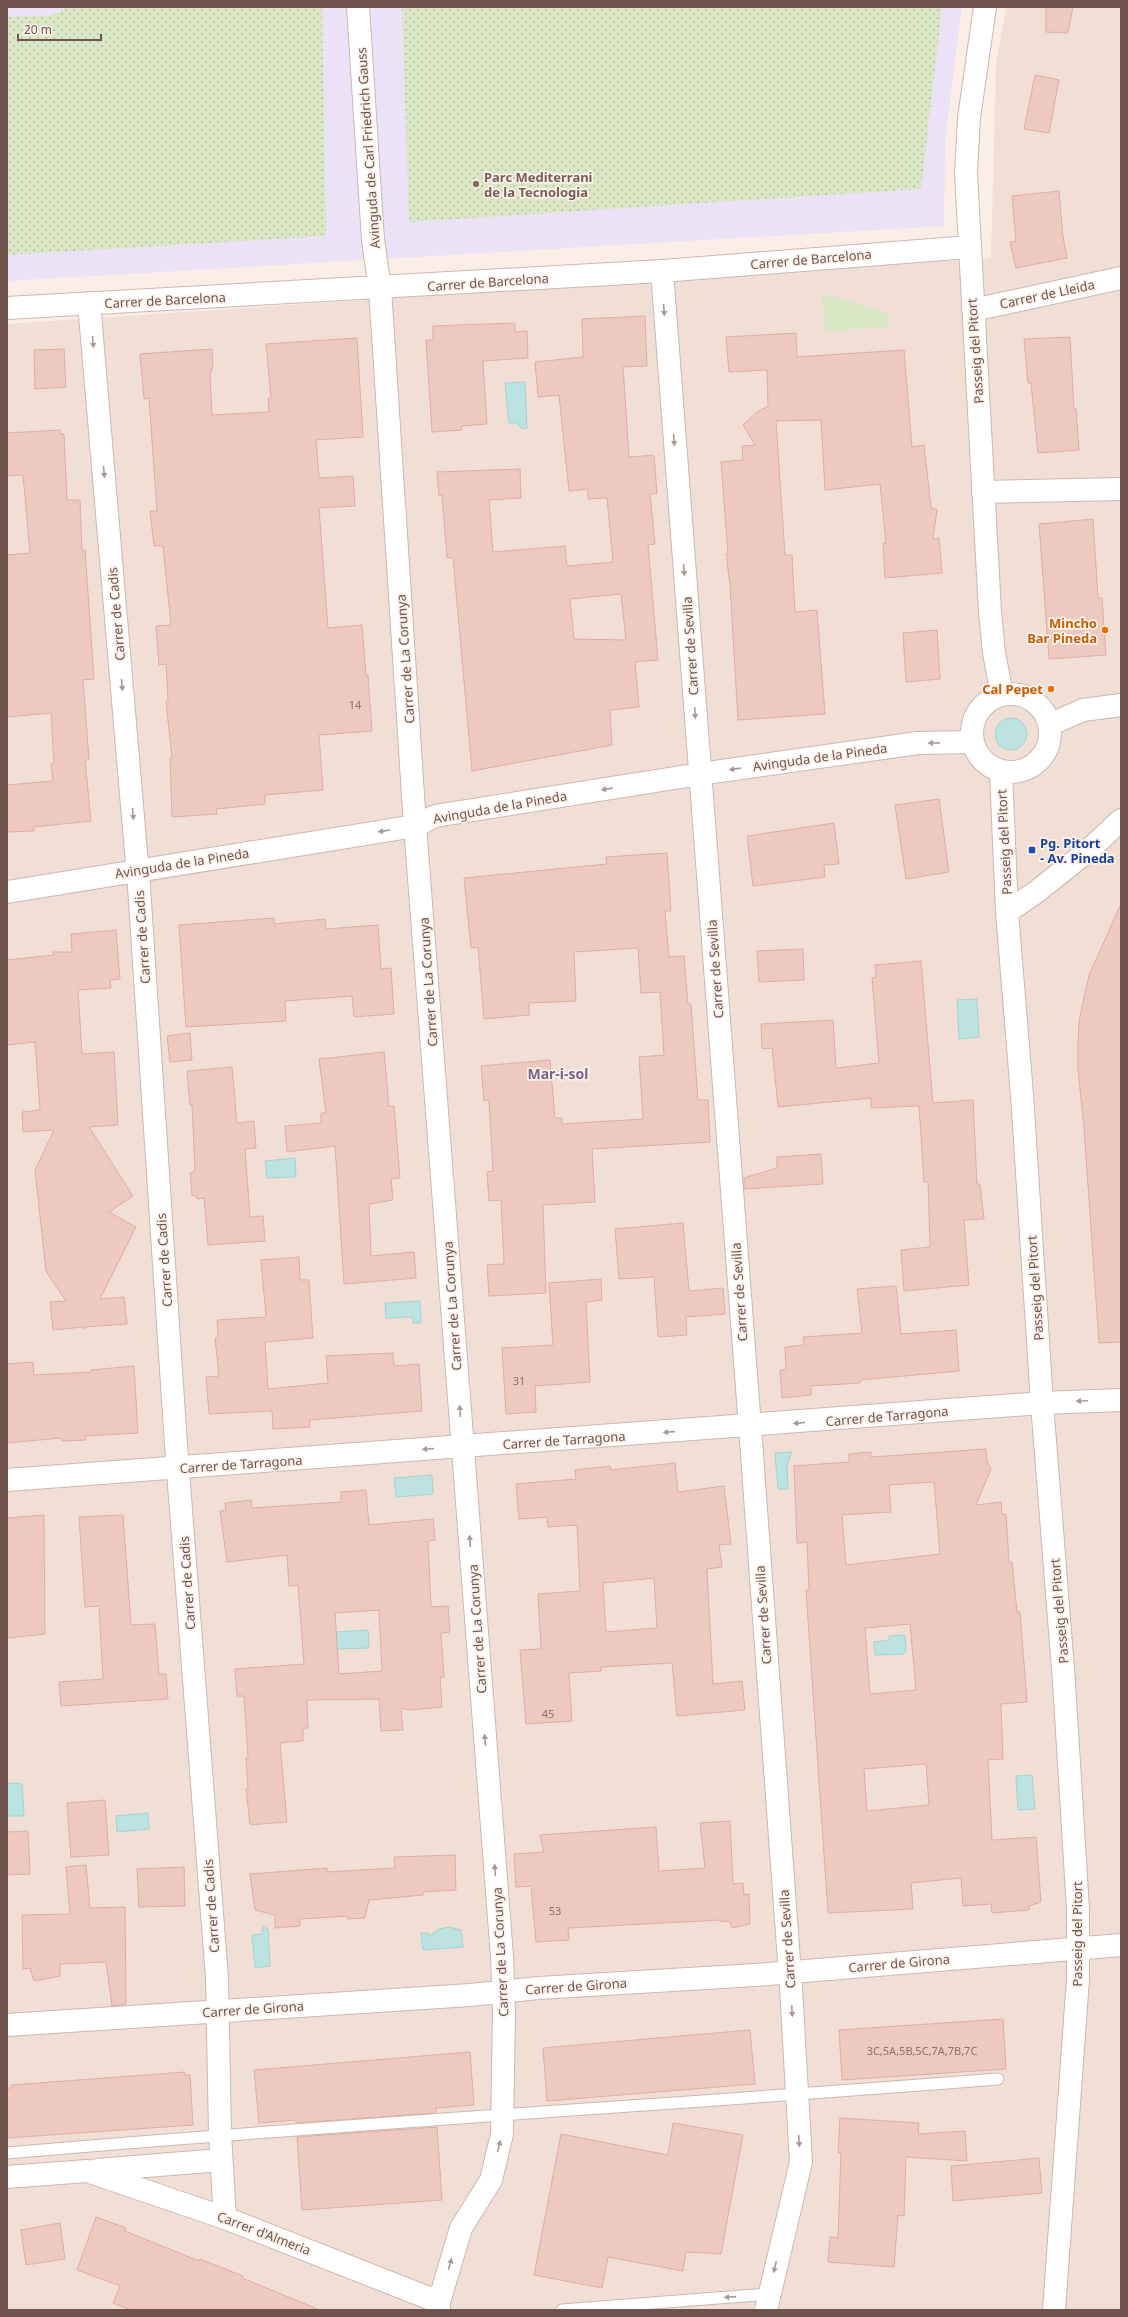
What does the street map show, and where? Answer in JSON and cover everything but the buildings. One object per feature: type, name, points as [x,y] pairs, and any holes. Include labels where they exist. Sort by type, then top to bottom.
[{"type":"street","name":"Avinguda de Carl Friedrich Gauss","points":[[358,7],[373,240],[380,289]]},
{"type":"street","name":"Passeig del Pitort","points":[[985,7],[969,118],[966,173],[968,247],[994,653],[1002,694]]},
{"type":"street","name":"Carrer de Barcelona","points":[[7,308],[380,289],[662,272],[968,247]]},
{"type":"street","name":"Carrer de Sevilla","points":[[662,272],[750,1426],[801,2162],[768,2302]]},
{"type":"street","name":"Carrer de Lleida","points":[[973,310],[1121,278]]},
{"type":"street","name":"Carrer de La Corunya","points":[[380,289],[416,826],[503,1993],[502,2134],[491,2180],[461,2228],[439,2306]]},
{"type":"street","name":"Carrer de Cadis","points":[[89,303],[138,870],[179,1468],[217,1978],[220,2134],[225,2218]]},
{"type":"street","points":[[983,492],[1121,489]]},
{"type":"street","points":[[1002,694],[1015,694],[1032,700],[1045,714],[1049,725],[1050,739],[1045,751],[1037,762],[1026,769],[1001,772],[986,763],[978,755],[973,742],[972,730],[974,718],[981,707],[991,699],[1002,694]]},
{"type":"street","points":[[1049,725],[1083,710],[1121,705]]},
{"type":"street","name":"Avinguda de la Pineda","points":[[7,892],[416,826],[435,816],[700,774],[918,743],[973,742]]},
{"type":"street","name":"Passeig del Pitort","points":[[1001,772],[1007,912],[1022,1086],[1042,1403],[1064,1682],[1078,1910],[1078,1979],[1054,2310]]},
{"type":"street","name":"Passeig del Pitort","points":[[1007,912],[1035,894],[1121,820]]},
{"type":"street","name":"Carrer de Tarragona","points":[[7,1480],[750,1426],[1042,1403],[1121,1400]]},
{"type":"street","name":"Carrer de Girona","points":[[7,2025],[503,1993],[539,1988],[789,1972],[1121,1945]]},
{"type":"street","name":"Carrer d'Almeria","points":[[7,2177],[221,2160]]},
{"type":"street","name":"Carrer d'Almeria","points":[[87,2171],[225,2218],[439,2306]]},
{"type":"lane","points":[[7,2153],[220,2134],[503,2116],[998,2079]]},
{"type":"lane","points":[[562,2310],[768,2302]]},
{"type":"shaded area","name":"Parc Mediterrani de la Tecnologia","points":[[7,7],[962,7],[945,142],[944,226],[7,281]]},
{"type":"shaded area","points":[[1006,7],[1121,7],[1121,2310],[7,2310],[7,324],[991,258],[996,64]]},
{"type":"green space","points":[[70,7],[322,7],[326,236],[7,255],[7,17],[52,15]]},
{"type":"green space","points":[[402,7],[942,7],[921,189],[409,222]]},
{"type":"green space","points":[[822,293],[890,313],[887,327],[824,331]]},
{"type":"water","points":[[525,382],[527,428],[522,429],[516,423],[509,423],[505,383]]},
{"type":"water","points":[[1008,718],[1014,718],[1023,722],[1027,734],[1023,746],[1014,750],[1008,750],[999,746],[995,737],[995,731],[999,722]]},
{"type":"water","points":[[977,999],[979,1037],[959,1039],[957,1000]]},
{"type":"water","points":[[295,1158],[296,1177],[267,1178],[265,1161]]},
{"type":"water","points":[[420,1301],[421,1323],[413,1323],[413,1317],[386,1318],[385,1303]]},
{"type":"water","points":[[792,1452],[787,1465],[788,1489],[778,1489],[775,1453]]},
{"type":"water","points":[[432,1475],[433,1494],[396,1497],[394,1478]]},
{"type":"water","points":[[368,1630],[369,1648],[337,1649],[336,1632]]},
{"type":"water","points":[[905,1635],[906,1651],[903,1654],[875,1655],[874,1642],[889,1640],[889,1636]]},
{"type":"water","points":[[1032,1775],[1035,1809],[1018,1810],[1016,1776]]},
{"type":"water","points":[[7,1784],[22,1784],[24,1816],[7,1816]]},
{"type":"water","points":[[148,1813],[149,1829],[117,1832],[116,1816]]},
{"type":"water","points":[[263,1927],[268,1929],[270,1966],[255,1968],[252,1935],[262,1934]]},
{"type":"water","points":[[449,1927],[461,1930],[463,1947],[423,1950],[421,1933],[429,1933],[428,1937],[439,1929]]},
{"type":"place","name":"Parc Mediterrani de la Tecnologia","points":[[476,184]]},
{"type":"place","name":"Mincho Bar Pineda","points":[[1105,630]]},
{"type":"place","name":"Cal Pepet","points":[[1051,689]]},
{"type":"place","name":"Pg. Pitort - Av. Pineda","points":[[1032,850]]},
{"type":"district","name":"Mar-i-sol","points":[[558,1073]]}]
